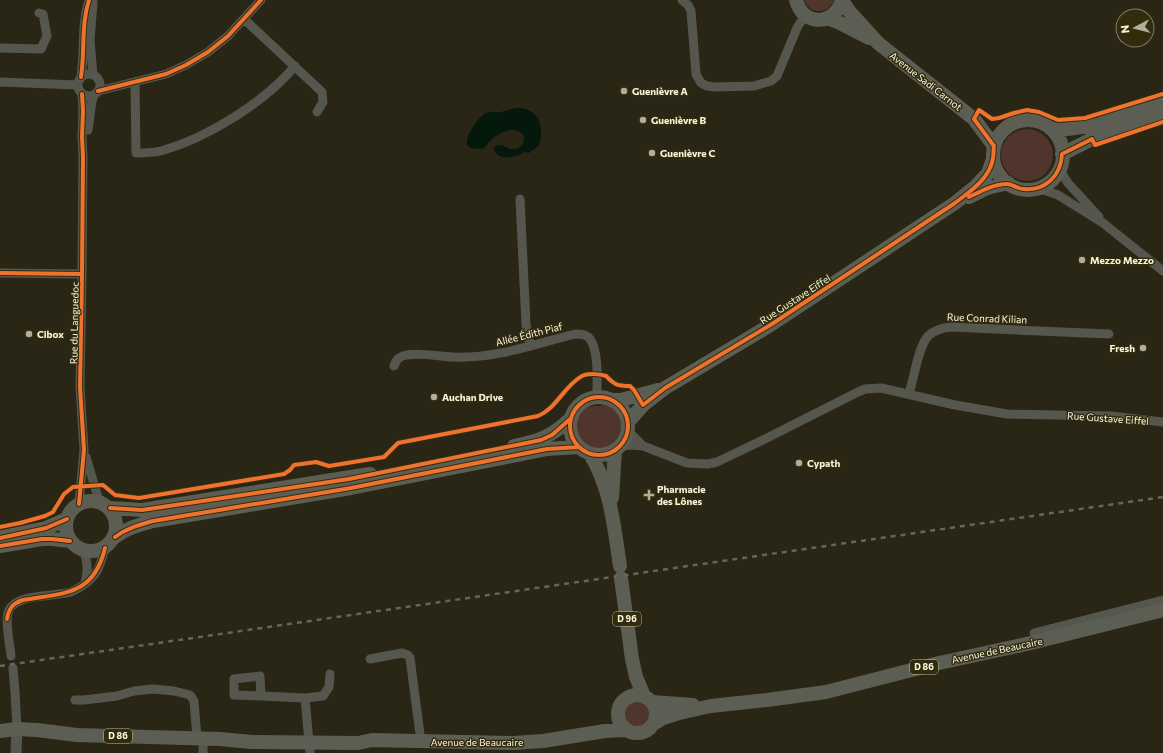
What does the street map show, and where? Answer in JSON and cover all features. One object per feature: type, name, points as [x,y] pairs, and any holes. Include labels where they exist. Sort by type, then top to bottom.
[{"type":"main road","points":[[796,0],[801,11],[805,15]]},
{"type":"main road","points":[[827,18],[837,11],[842,0]]},
{"type":"main road","name":"Avenue Sadi Carnot","points":[[842,0],[849,12],[878,43],[974,120],[994,152]]},
{"type":"main road","name":"Avenue Sadi Carnot","points":[[805,15],[816,20],[827,18],[840,23],[878,43]]},
{"type":"main road","points":[[1050,128],[1060,130],[1097,125],[1163,101]]},
{"type":"main road","points":[[1062,154],[1092,139],[1163,113]]},
{"type":"main road","name":"Avenue Sadi Carnot","points":[[974,120],[992,126],[1007,127]]},
{"type":"main road","points":[[1024,120],[1033,120],[1050,128],[1057,135],[1061,144],[1062,154],[1059,169],[1054,178],[1047,184],[1038,188],[1023,189],[1008,184],[998,173],[994,152],[997,138],[1007,127],[1015,122],[1024,120]]},
{"type":"main road","name":"Rue Gustave Eiffel","points":[[628,426],[643,405],[665,388],[772,324],[954,204],[975,187],[988,173],[994,152]]},
{"type":"main road","name":"Rue Gustave Eiffel","points":[[954,204],[987,188],[1008,184]]},
{"type":"main road","name":"Rue Gustave Eiffel","points":[[614,400],[622,400],[665,388]]},
{"type":"main road","points":[[590,397],[606,397],[614,400],[624,409],[628,426],[626,437],[618,448],[603,455],[584,450],[541,450],[351,488],[153,521],[133,526],[123,531],[104,548],[98,551],[84,551],[70,540],[67,534],[67,519],[73,508],[86,501],[142,510],[363,476],[541,440],[552,435],[570,419],[577,406],[590,397]]},
{"type":"main road","points":[[570,419],[570,431],[572,437],[584,450]]},
{"type":"main road","name":"D 96","points":[[612,513],[618,448]]},
{"type":"main road","name":"D 96","points":[[584,450],[602,477],[612,513],[632,659],[636,677],[648,699]]},
{"type":"main road","points":[[104,505],[114,514],[117,522],[115,537]]},
{"type":"main road","points":[[0,538],[46,528],[67,519]]},
{"type":"main road","points":[[0,546],[42,539],[70,540]]},
{"type":"main road","name":"Avenue de Beaucaire","points":[[655,723],[674,714],[711,706],[826,692],[940,663],[1031,644],[1163,610]]},
{"type":"main road","name":"D 96","points":[[626,699],[632,659]]},
{"type":"main road","points":[[635,695],[648,699],[656,712],[655,723],[649,730],[640,734],[635,734],[626,730],[619,719],[618,712],[620,707],[626,699],[635,695]]},
{"type":"main road","name":"Avenue de Beaucaire","points":[[648,699],[711,706]]},
{"type":"main road","name":"Avenue de Beaucaire","points":[[582,734],[608,720],[618,712]]},
{"type":"main road","name":"Avenue de Beaucaire","points":[[0,731],[17,729],[77,735],[220,739],[257,735],[309,744],[358,736],[372,740],[514,743],[543,741],[605,731],[626,730]]},
{"type":"street","points":[[89,0],[83,26],[83,61],[79,81],[79,91],[88,96],[130,82],[166,74],[191,62],[208,52],[228,36],[260,0]]},
{"type":"street","points":[[93,0],[90,41],[96,78],[100,88],[96,93]]},
{"type":"street","points":[[682,0],[688,5],[691,11],[696,74],[701,83],[715,88],[754,86],[771,81],[777,76],[797,28],[805,15]]},
{"type":"street","points":[[0,48],[41,49],[47,36],[43,14],[39,13]]},
{"type":"street","points":[[244,19],[296,66],[322,92],[324,102],[317,112]]},
{"type":"street","points":[[130,82],[136,153],[160,151],[188,141],[259,101],[282,81],[296,66]]},
{"type":"street","points":[[0,82],[79,81],[86,74],[96,78],[130,82]]},
{"type":"street","name":"Rue du Languedoc","points":[[83,157],[92,101],[96,93]]},
{"type":"street","name":"Rue du Languedoc","points":[[79,504],[84,450],[80,387],[83,157],[82,94]]},
{"type":"street","points":[[1059,169],[1068,183],[1103,223]]},
{"type":"street","points":[[1038,188],[1058,195],[1103,223],[1163,271]]},
{"type":"street","points":[[520,199],[526,324],[530,345]]},
{"type":"street","points":[[0,273],[82,274]]},
{"type":"street","name":"Rue Conrad Kilian","points":[[909,393],[924,342],[932,333],[943,328],[951,326],[1109,334]]},
{"type":"street","name":"Allée Édith Piaf","points":[[394,366],[398,358],[407,354],[466,357],[510,351],[575,334],[586,335],[590,339],[596,360],[597,396]]},
{"type":"street","name":"Rue Gustave Eiffel","points":[[618,448],[634,445],[643,446],[687,463],[708,464],[717,462],[732,456],[865,389],[881,388],[909,393],[955,405],[1007,414],[1111,416],[1163,422]]},
{"type":"street","name":"Rue Gustave Eiffel","points":[[628,426],[643,446]]},
{"type":"street","name":"Rue du Languedoc","points":[[84,450],[104,505]]},
{"type":"street","points":[[11,656],[7,619],[8,612],[12,606],[23,600],[78,589],[97,572],[104,548]]},
{"type":"street","points":[[84,551],[88,564],[85,583]]},
{"type":"street","name":"Avenue de Beaucaire","points":[[1034,633],[1163,600]]},
{"type":"street","points":[[370,659],[402,653],[408,655],[410,658],[420,742]]},
{"type":"street","points":[[13,668],[17,729],[16,753]]},
{"type":"street","points":[[261,696],[305,698],[323,696],[329,687],[330,674]]},
{"type":"street","points":[[75,700],[117,696],[134,691],[153,689],[174,691],[190,695],[194,700],[203,753]]},
{"type":"street","points":[[305,698],[309,744]]},
{"type":"shaded area","points":[[804,0],[834,0],[828,8],[823,11],[815,11],[807,5]]},
{"type":"shaded area","points":[[516,108],[530,111],[539,120],[541,135],[540,143],[537,147],[529,153],[525,152],[508,157],[497,154],[494,150],[495,146],[499,145],[516,149],[523,144],[524,136],[516,130],[502,132],[490,141],[483,149],[471,148],[468,145],[468,136],[471,130],[483,115],[488,112],[501,112]]},
{"type":"shaded area","points":[[1022,129],[1032,129],[1046,136],[1053,150],[1053,160],[1046,174],[1032,181],[1022,181],[1012,177],[1005,170],[1001,160],[1001,150],[1005,140],[1012,133]]},
{"type":"shaded area","points":[[603,403],[614,409],[620,417],[621,426],[619,435],[613,443],[605,448],[596,448],[585,444],[581,440],[576,422],[581,411],[586,407],[589,405],[590,407],[602,406]]},
{"type":"shaded area","points":[[637,701],[646,705],[650,714],[646,723],[637,727],[628,723],[624,714],[628,705]]},
{"type":"railway","points":[[0,666],[1163,497]]},
{"type":"cycle path","points":[[81,77],[84,28],[89,0]]},
{"type":"cycle path","points":[[98,91],[166,74],[186,65],[208,52],[228,36],[261,0]]},
{"type":"cycle path","points":[[79,504],[84,450],[80,387],[83,157],[82,94]]},
{"type":"cycle path","points":[[0,527],[45,516],[53,512],[64,494],[73,487],[103,485],[115,495],[139,498],[284,474],[294,465],[316,462],[329,466],[384,457],[398,443],[538,416],[550,408],[570,385],[587,374],[603,375],[616,384],[630,386],[643,405],[665,388],[772,324],[955,203],[978,184],[991,166],[994,146],[974,119],[979,110],[992,119],[1027,110],[1039,112],[1058,120],[1085,118],[1163,94]]},
{"type":"cycle path","points":[[969,197],[988,188],[1002,184],[1009,184],[1024,189],[1039,187],[1051,180],[1055,175],[1059,169],[1062,154],[1092,139],[1095,145],[1163,122]]},
{"type":"cycle path","points":[[0,273],[82,274]]},
{"type":"cycle path","points":[[593,397],[605,397],[620,405],[628,420],[628,426],[628,432],[620,447],[605,455],[593,455],[578,447],[570,432],[570,420],[578,405],[593,397]]},
{"type":"cycle path","points":[[110,508],[142,510],[349,479],[541,440],[552,435],[570,419]]},
{"type":"cycle path","points":[[115,537],[138,525],[153,521],[351,488],[547,449],[579,447]]},
{"type":"cycle path","points":[[0,538],[46,528],[67,519]]},
{"type":"cycle path","points":[[0,546],[42,539],[70,541]]},
{"type":"cycle path","points":[[7,619],[12,606],[20,601],[64,593],[85,584],[100,564],[105,548]]},
{"type":"place","name":"Guenièvre A","points":[[624,91]]},
{"type":"place","name":"Guenièvre B","points":[[643,120]]},
{"type":"place","name":"Guenièvre C","points":[[652,153]]},
{"type":"place","name":"Mezzo Mezzo","points":[[1082,260]]},
{"type":"place","name":"Cibox","points":[[29,334]]},
{"type":"place","name":"Fresh","points":[[1143,348]]},
{"type":"place","name":"Auchan Drive","points":[[434,397]]},
{"type":"place","name":"Cypath","points":[[799,463]]},
{"type":"place","name":"Pharmacie des Lônes","points":[[649,495]]}]
